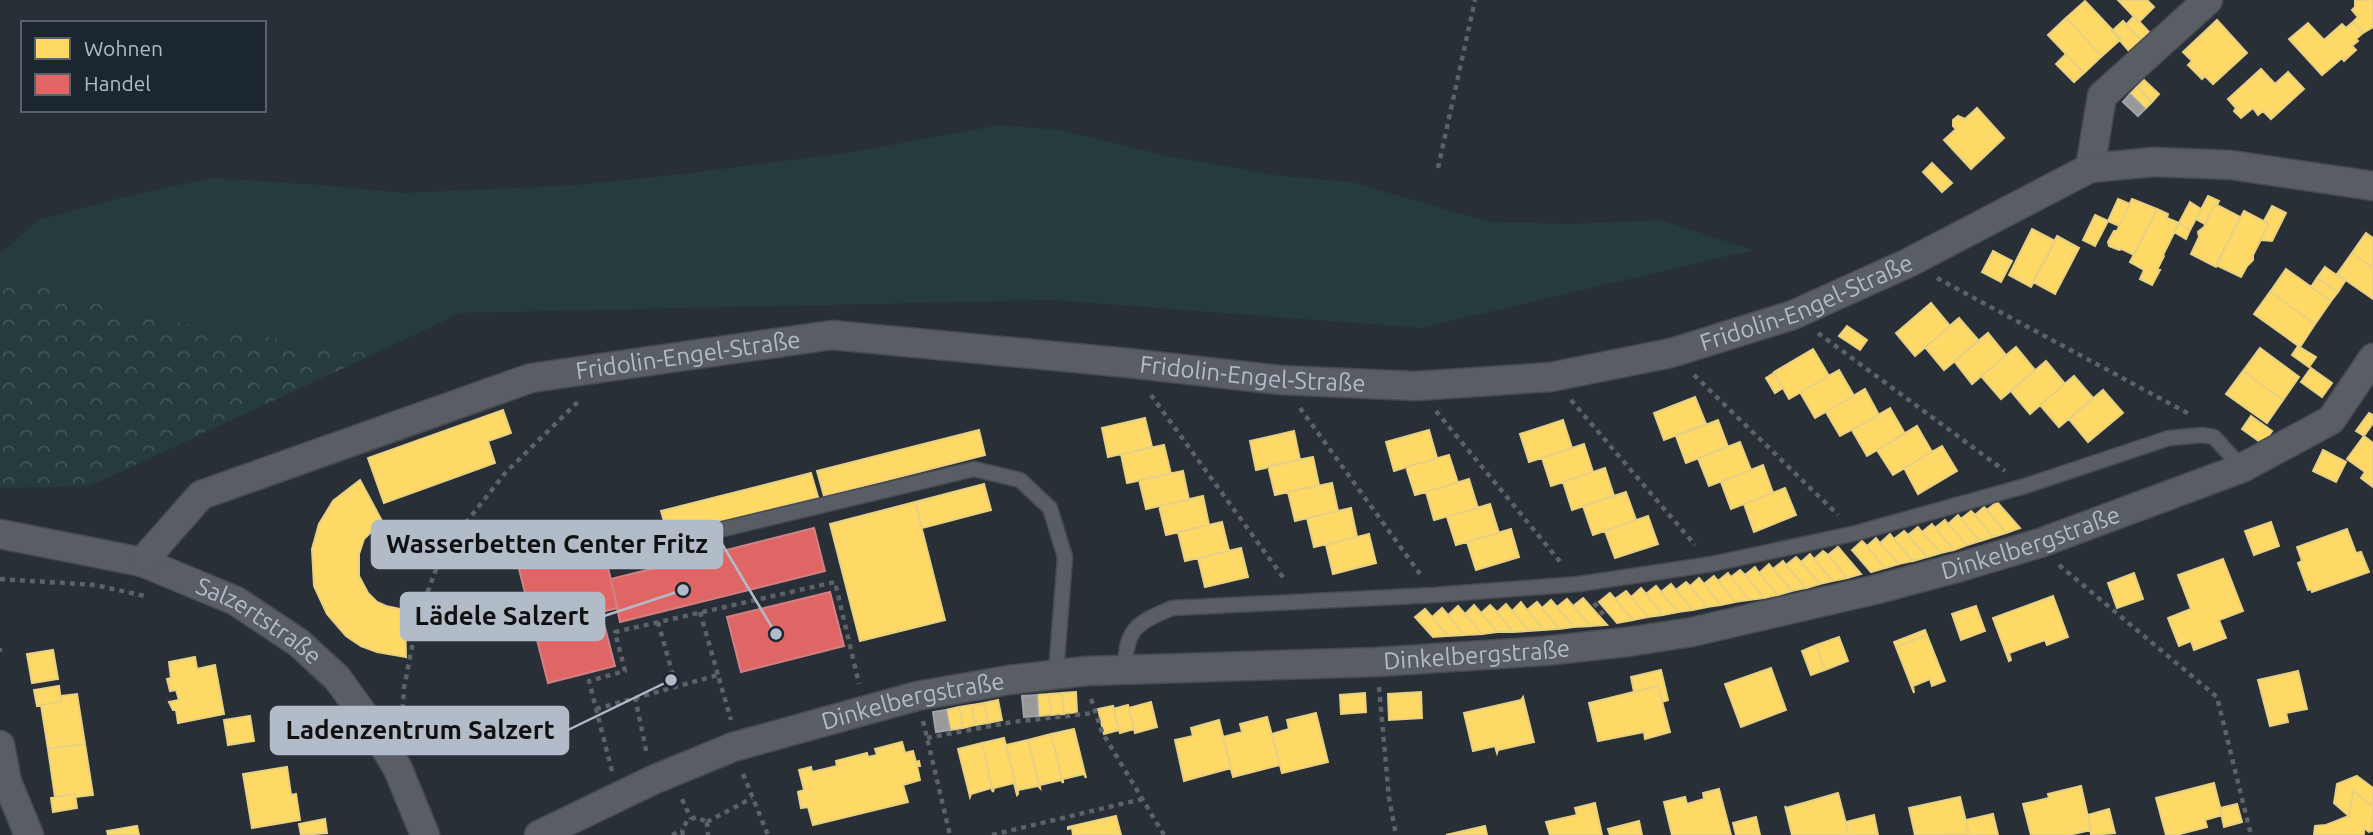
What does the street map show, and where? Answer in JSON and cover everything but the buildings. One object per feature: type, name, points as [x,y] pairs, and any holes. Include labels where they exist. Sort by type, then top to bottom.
[{"type":"street","points":[[2090,168],[2102,96],[2208,0]]},
{"type":"street","name":"Fridolin-Engel-Straße","points":[[142,562],[201,495],[531,379],[832,335],[1280,380],[1416,386],[1551,377],[1671,353],[1793,315],[1908,263],[2090,168],[2154,162],[2231,165],[2373,186]]},
{"type":"street","name":"Dinkelbergstraße","points":[[539,835],[653,780],[735,746],[917,696],[1086,670],[1377,662],[1545,651],[1627,642],[1692,632],[1878,589],[2034,544],[2242,468],[2331,420],[2373,358]]},
{"type":"street","name":"Salzertstraße","points":[[0,534],[142,562],[236,601],[299,643],[337,678],[374,729],[398,769],[425,835]]},
{"type":"street","points":[[0,745],[7,782],[29,835]]},
{"type":"lane","points":[[1125,668],[1125,646],[1133,631],[1147,618],[1172,608],[1434,595],[1578,584],[1712,564],[1856,533],[2025,486],[2169,438],[2203,435],[2214,438],[2242,468]]},
{"type":"lane","points":[[673,541],[974,469],[1020,480],[1050,508],[1065,557],[1056,673]]},
{"type":"path","points":[[1438,168],[1475,0]]},
{"type":"path","points":[[1908,263],[2188,413],[2199,423],[2203,435]]},
{"type":"path","points":[[1793,315],[2025,486]]},
{"type":"path","points":[[1671,353],[1856,533]]},
{"type":"path","points":[[1128,363],[1300,601]]},
{"type":"path","points":[[401,725],[404,688],[417,621],[442,552],[506,472],[615,367]]},
{"type":"path","points":[[1551,377],[1712,564]]},
{"type":"path","points":[[1280,380],[1434,595]]},
{"type":"path","points":[[1416,386],[1578,584]]},
{"type":"path","points":[[2034,544],[2217,697],[2251,835]]},
{"type":"path","points":[[0,579],[95,585],[147,596]]},
{"type":"path","points":[[618,797],[589,681],[625,671],[615,632],[835,582],[865,709]]},
{"type":"path","points":[[700,612],[735,746],[752,799],[768,835]]},
{"type":"path","points":[[658,622],[676,686]]},
{"type":"path","points":[[1377,662],[1389,798],[1396,835]]},
{"type":"path","points":[[1086,670],[1094,713],[1101,732],[1164,835]]},
{"type":"path","points":[[596,709],[718,675]]},
{"type":"path","points":[[917,696],[950,835]]},
{"type":"path","points":[[635,697],[653,780]]},
{"type":"path","points":[[927,738],[1012,722],[1094,713]]},
{"type":"path","points":[[680,794],[691,819]]},
{"type":"path","points":[[707,822],[752,799]]},
{"type":"path","points":[[992,835],[1142,799]]},
{"type":"path","points":[[672,835],[682,833],[687,821],[696,817],[707,822]]},
{"type":"path","points":[[707,822],[708,835]]},
{"type":"green space","points":[[1000,125],[1059,130],[1168,156],[1281,176],[1352,182],[1489,222],[1571,224],[1660,220],[1754,250],[1421,328],[1052,300],[461,313],[374,354],[151,318],[0,271],[0,254],[38,220],[127,196],[211,178],[404,193],[576,185],[851,152]]},
{"type":"green space","points":[[0,271],[151,318],[374,354],[90,486],[0,488]]},
{"type":"place","name":"Lädele Salzert","points":[[683,590]]},
{"type":"place","name":"Wasserbetten Center Fritz","points":[[776,634]]},
{"type":"place","name":"Ladenzentrum Salzert","points":[[671,680]]}]
